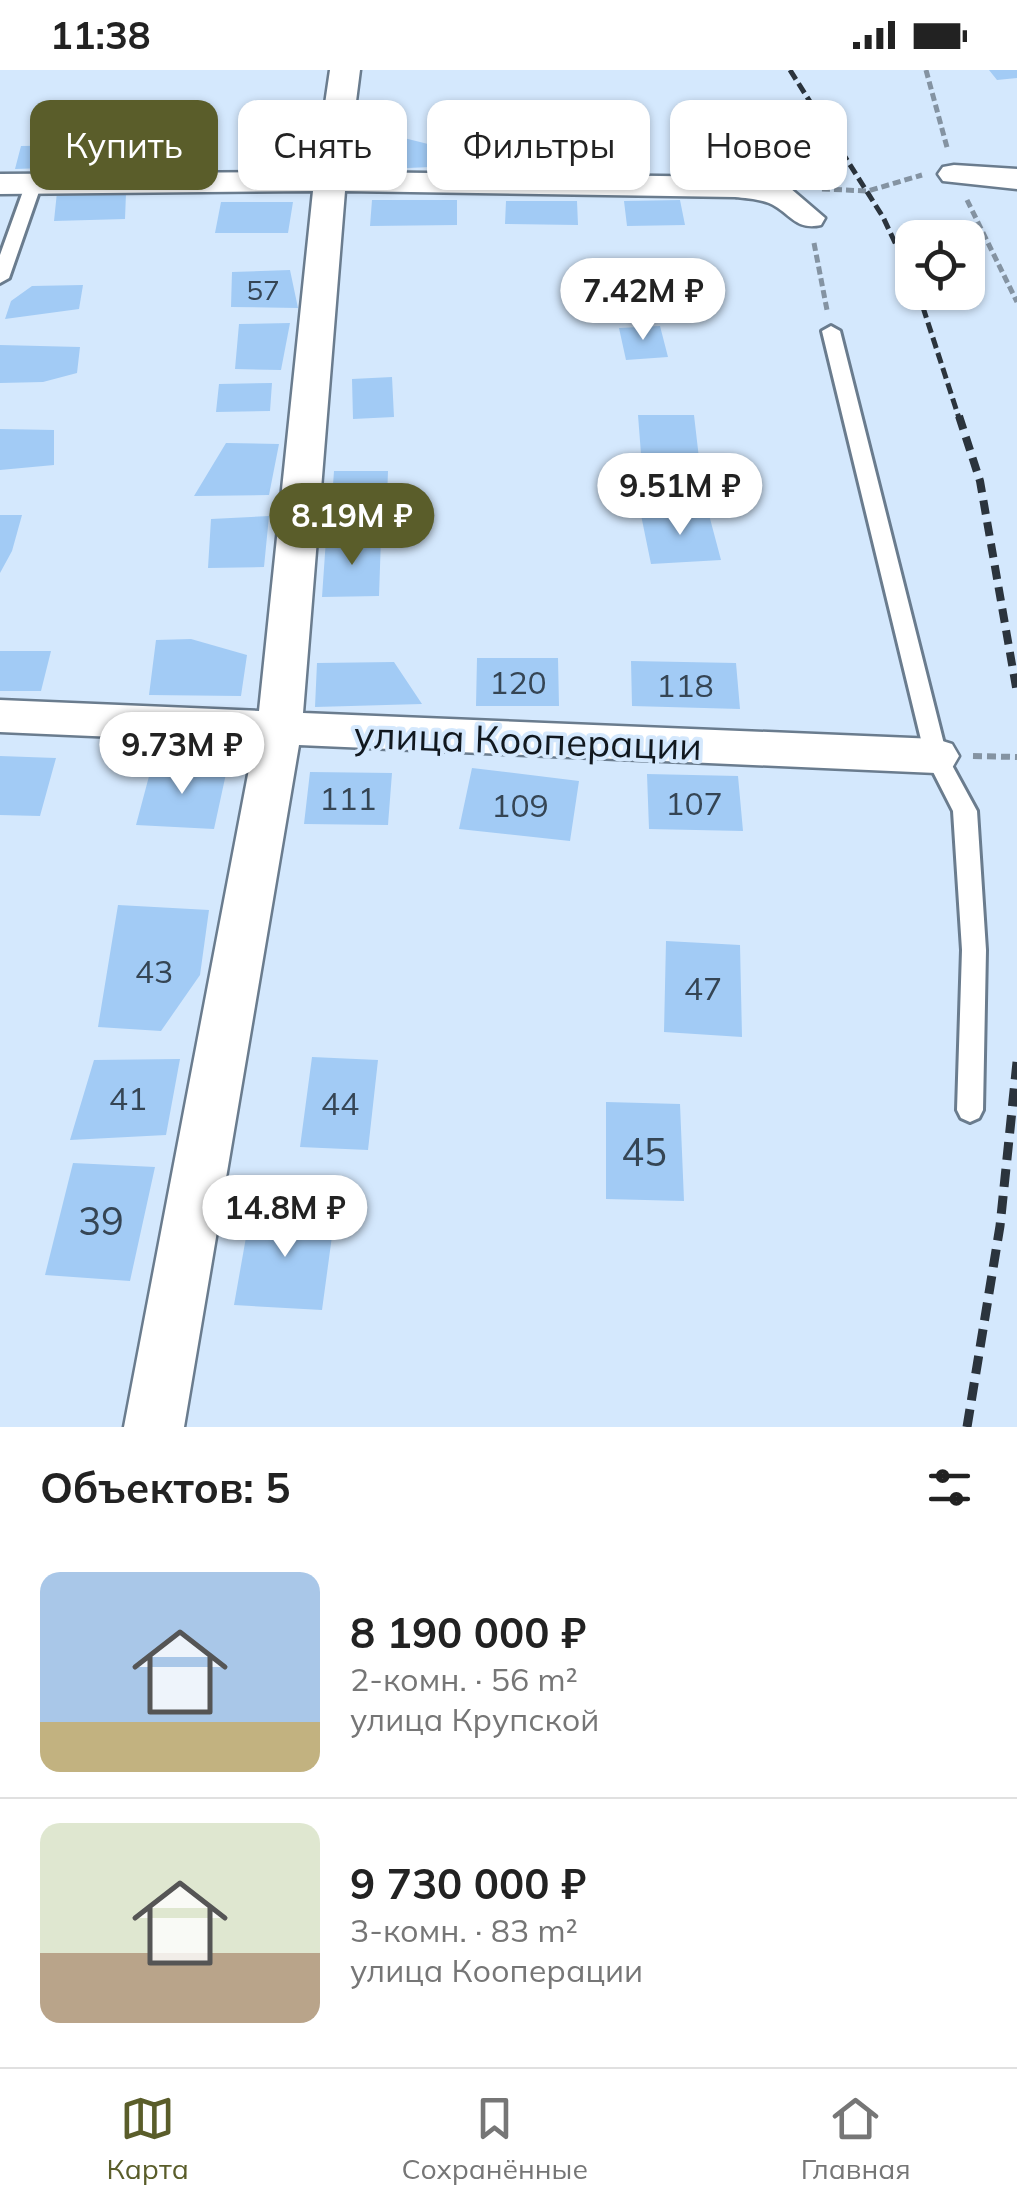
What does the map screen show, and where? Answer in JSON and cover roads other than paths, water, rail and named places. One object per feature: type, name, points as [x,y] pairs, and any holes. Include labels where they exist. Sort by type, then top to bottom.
[{"type":"street","points":[[341,100],[345,70]]},
{"type":"street","points":[[954,174],[1017,179]]},
{"type":"street","points":[[407,183],[735,187],[813,203]]},
{"type":"street","points":[[0,184],[30,184]]},
{"type":"street","points":[[154,1427],[279,730],[329,190]]},
{"type":"street","name":"улица Кооперации","points":[[0,716],[936,756]]},
{"type":"lane","points":[[0,278],[32,190]]},
{"type":"lane","points":[[831,332],[936,756],[965,812],[974,950],[970,1110]]},
{"type":"railway","points":[[790,70],[883,217],[895,243]]},
{"type":"railway","points":[[924,310],[959,418]]},
{"type":"railway","points":[[959,416],[980,481],[1017,693]]},
{"type":"railway","points":[[967,1427],[1000,1226],[1017,1062]]}]
